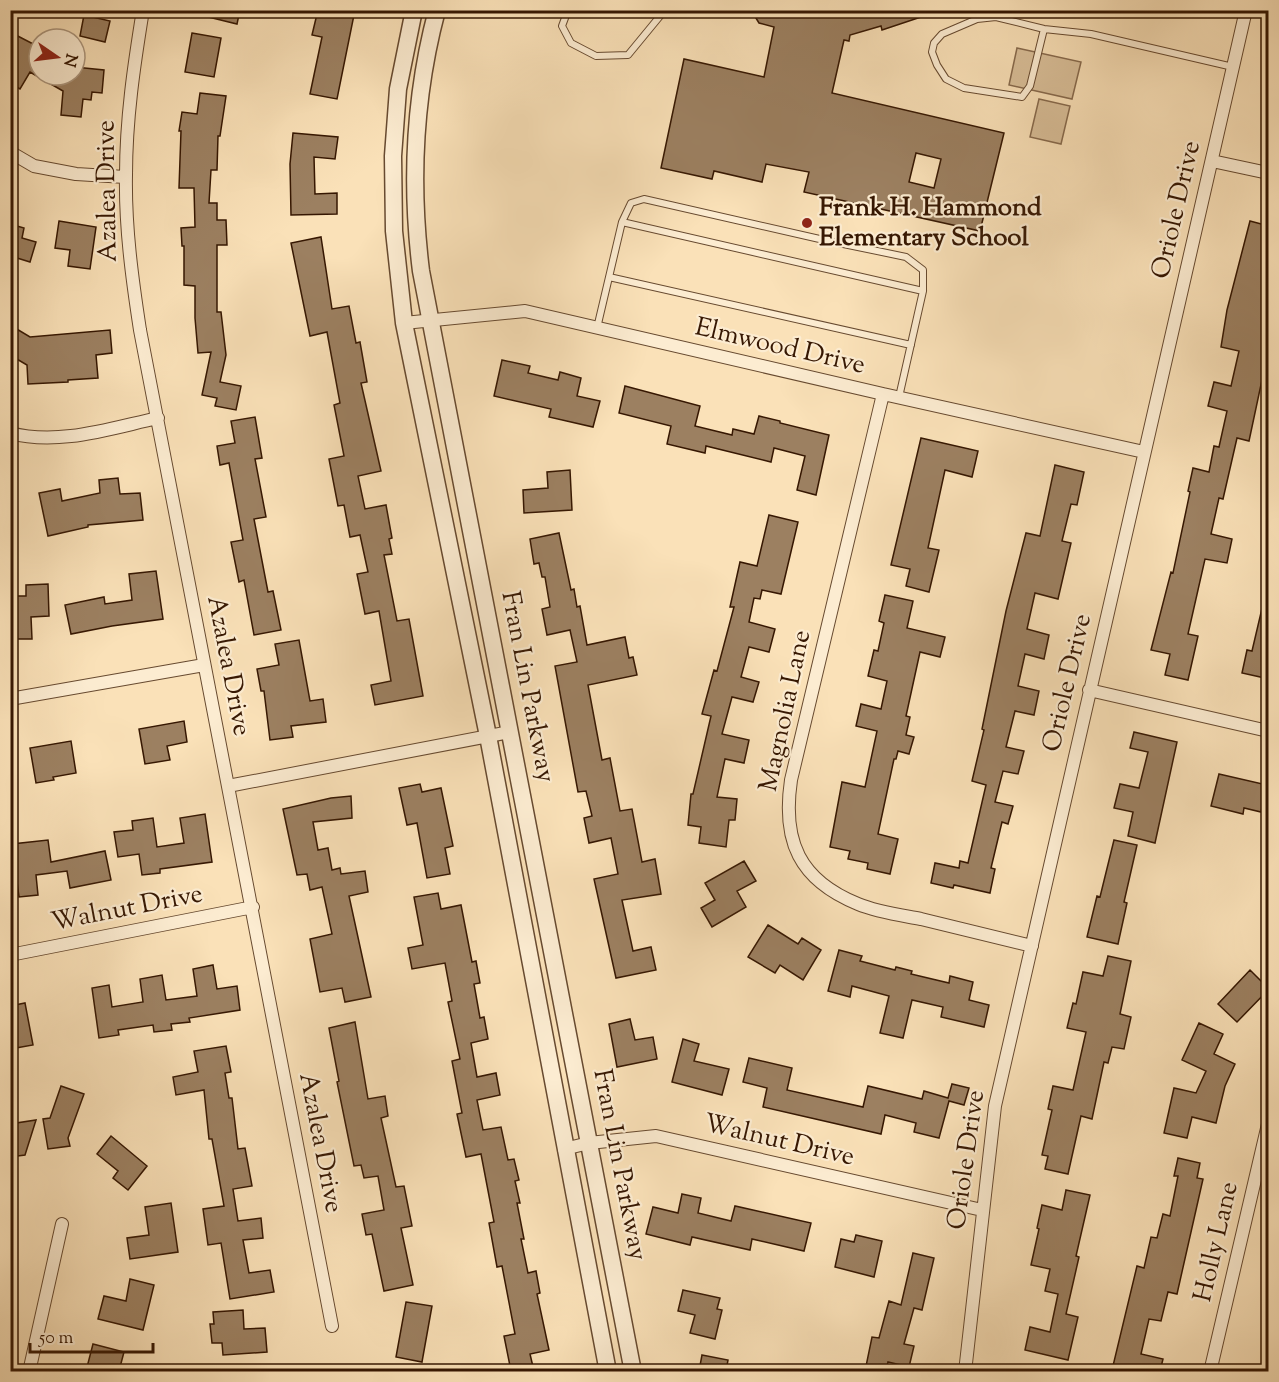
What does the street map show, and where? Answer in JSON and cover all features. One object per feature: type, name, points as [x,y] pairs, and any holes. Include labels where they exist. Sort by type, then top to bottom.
[{"type":"street","name":"Azalea Drive","points":[[142,10],[132,79],[125,177],[131,270],[140,330],[332,1326]]},
{"type":"street","name":"Fran Lin Parkway","points":[[414,10],[402,66],[393,156],[394,231],[404,323],[488,736],[564,1149],[608,1371]]},
{"type":"street","name":"Fran Lin Parkway","points":[[437,10],[419,102],[414,164],[416,228],[430,320],[633,1371]]},
{"type":"street","name":"Oriole Drive","points":[[965,1371],[995,1106],[1246,10]]},
{"type":"street","points":[[10,152],[33,166],[76,174],[125,177]]},
{"type":"street","points":[[1212,161],[1269,173]]},
{"type":"street","name":"Elmwood Drive","points":[[404,323],[525,310],[899,398],[1144,452]]},
{"type":"street","name":"Magnolia Lane","points":[[883,394],[791,780],[788,822],[792,841],[813,877],[829,890],[860,905],[1032,946]]},
{"type":"street","points":[[10,433],[35,437],[68,436],[158,418]]},
{"type":"street","points":[[10,699],[204,666]]},
{"type":"street","points":[[1089,690],[1269,731]]},
{"type":"street","points":[[228,786],[510,732]]},
{"type":"street","name":"Walnut Drive","points":[[10,955],[253,907]]},
{"type":"street","name":"Holly Lane","points":[[1210,1371],[1269,1124]]},
{"type":"street","name":"Walnut Drive","points":[[564,1149],[589,1143],[656,1136],[982,1210]]},
{"type":"street","points":[[29,1371],[62,1224]]},
{"type":"lane","points":[[568,10],[562,26],[571,43],[596,56],[628,55],[665,10]]},
{"type":"lane","points":[[1044,29],[1030,86],[1022,97],[964,88],[946,79],[937,65],[933,52],[934,44],[942,34],[976,19],[996,17],[1044,29],[1091,34],[1233,67]]},
{"type":"lane","points":[[597,328],[622,222],[631,203],[644,199],[906,257],[923,270],[923,291],[899,398]]},
{"type":"lane","points":[[622,222],[923,291]]},
{"type":"lane","points":[[609,277],[911,345]]},
{"type":"shaded area","points":[[1017,48],[1081,62],[1072,99],[1009,85]]},
{"type":"shaded area","points":[[1039,99],[1070,106],[1061,144],[1030,137]]},
{"type":"building","points":[[201,10],[240,10],[237,24],[200,15]]},
{"type":"building","points":[[330,10],[355,10],[337,99],[310,94],[322,37],[312,35],[317,14],[329,17]]},
{"type":"building","points":[[751,10],[929,10],[930,14],[882,30],[881,26],[850,35],[849,41],[844,40],[832,93],[1004,133],[980,231],[804,192],[809,172],[766,164],[762,182],[714,171],[712,179],[661,168],[684,59],[764,77],[774,27],[759,23]],"holes":[[[916,153],[941,159],[934,188],[909,182]]]},
{"type":"building","points":[[84,15],[110,21],[105,42],[87,38],[87,27],[82,27]]},
{"type":"building","points":[[10,32],[27,41],[27,77],[20,89],[10,83]]},
{"type":"building","points":[[192,33],[221,38],[214,77],[185,72]]},
{"type":"building","points":[[87,68],[104,70],[102,93],[92,92],[91,100],[83,99],[81,117],[61,115],[63,91],[56,87],[87,87]]},
{"type":"building","points":[[200,93],[226,96],[220,136],[218,136],[217,170],[211,170],[209,203],[217,203],[217,220],[226,220],[227,245],[217,245],[217,312],[221,312],[226,355],[220,382],[241,386],[236,410],[215,406],[217,398],[202,395],[211,352],[198,353],[195,286],[184,285],[184,246],[182,246],[181,228],[195,227],[194,188],[179,188],[181,131],[179,131],[182,112],[197,114]]},
{"type":"building","points":[[293,133],[338,137],[335,159],[314,157],[315,194],[337,193],[337,214],[291,215],[290,164]]},
{"type":"building","points":[[59,221],[96,227],[90,269],[68,266],[70,250],[55,248]]},
{"type":"building","points":[[1250,221],[1269,226],[1269,309],[1263,331],[1269,332],[1269,347],[1249,441],[1237,438],[1223,499],[1219,498],[1211,534],[1232,539],[1227,563],[1205,559],[1188,634],[1198,636],[1188,680],[1165,675],[1170,654],[1151,650],[1171,572],[1173,573],[1193,468],[1209,472],[1214,446],[1219,447],[1227,411],[1208,406],[1214,382],[1231,386],[1239,351],[1221,347],[1227,310]]},
{"type":"building","points":[[10,224],[24,228],[22,238],[36,242],[30,262],[17,258],[15,264],[10,263]]},
{"type":"building","points":[[321,237],[332,309],[349,306],[356,343],[360,342],[367,382],[361,383],[381,471],[358,476],[365,509],[386,505],[392,538],[389,539],[392,554],[384,555],[397,621],[409,619],[423,696],[375,705],[371,685],[391,681],[379,611],[365,614],[357,574],[368,572],[360,535],[350,537],[344,505],[338,506],[329,459],[344,456],[334,405],[340,403],[327,332],[310,336],[291,243]]},
{"type":"building","points":[[10,325],[30,337],[110,330],[112,353],[96,355],[98,378],[28,384],[27,365],[10,355]]},
{"type":"building","points":[[502,360],[530,366],[528,373],[558,380],[560,372],[581,378],[577,396],[600,401],[593,427],[549,417],[551,409],[494,396]]},
{"type":"building","points":[[625,386],[700,406],[695,426],[732,435],[733,429],[754,434],[759,416],[829,435],[816,495],[797,490],[805,456],[774,448],[771,462],[706,446],[705,453],[667,444],[671,426],[619,413]]},
{"type":"building","points":[[255,417],[262,458],[255,459],[266,517],[254,519],[268,592],[273,591],[281,630],[254,635],[244,580],[239,582],[231,542],[243,540],[229,463],[220,465],[217,446],[235,443],[231,421]]},
{"type":"building","points":[[921,438],[978,451],[972,477],[945,470],[928,548],[939,550],[929,592],[906,586],[910,569],[891,565]]},
{"type":"building","points":[[1055,465],[1084,472],[1077,505],[1071,504],[1062,541],[1071,543],[1058,599],[1035,593],[1027,629],[1049,635],[1044,659],[1025,654],[1018,686],[1039,691],[1034,715],[1015,711],[1006,747],[1024,751],[1018,774],[1003,771],[995,802],[1013,806],[1008,824],[1002,822],[991,868],[995,869],[990,893],[954,885],[953,888],[931,883],[935,863],[959,868],[960,861],[968,863],[986,785],[972,781],[1006,611],[1026,533],[1040,536]]},
{"type":"building","points":[[570,470],[572,510],[524,513],[523,490],[548,488],[547,472]]},
{"type":"building","points":[[118,478],[120,494],[140,493],[143,520],[88,525],[88,527],[48,536],[39,493],[60,489],[62,501],[100,493],[99,480]]},
{"type":"building","points":[[769,515],[798,522],[781,594],[762,590],[760,599],[754,598],[749,622],[775,629],[769,652],[749,647],[741,677],[759,682],[753,702],[732,697],[722,734],[749,740],[744,763],[725,759],[717,797],[737,799],[735,820],[729,820],[726,847],[699,843],[701,827],[688,825],[691,794],[693,794],[711,716],[702,714],[714,670],[717,671],[734,607],[730,607],[740,562],[757,566]]},
{"type":"building","points":[[559,533],[571,590],[574,589],[577,607],[580,606],[587,645],[625,637],[629,658],[633,657],[637,675],[588,685],[602,760],[610,758],[620,811],[632,809],[642,862],[655,859],[661,894],[622,900],[633,951],[651,947],[656,970],[616,978],[594,879],[618,874],[611,838],[589,843],[584,818],[592,816],[586,791],[578,792],[555,666],[577,662],[570,630],[547,635],[542,609],[550,607],[545,577],[542,577],[539,563],[534,564],[530,539]]},
{"type":"building","points":[[156,571],[163,619],[71,634],[65,605],[104,597],[105,604],[132,600],[129,574]]},
{"type":"building","points":[[48,584],[49,616],[31,617],[32,639],[11,639],[10,596],[26,596],[26,585]]},
{"type":"building","points":[[885,595],[913,601],[907,628],[945,637],[940,657],[920,652],[906,716],[910,717],[906,735],[914,737],[909,754],[898,751],[894,759],[878,834],[898,839],[890,874],[867,869],[868,863],[848,859],[850,851],[830,847],[842,782],[865,787],[877,731],[856,726],[861,704],[881,709],[887,681],[868,676],[874,650],[878,651],[884,623],[879,621]]},
{"type":"building","points":[[1263,604],[1269,605],[1269,665],[1265,678],[1242,673],[1247,650],[1252,651]]},
{"type":"building","points":[[299,640],[310,701],[323,699],[326,722],[291,726],[293,737],[270,740],[264,691],[261,691],[257,669],[279,665],[275,644]]},
{"type":"building","points":[[184,721],[187,742],[167,746],[170,760],[145,764],[139,729]]},
{"type":"building","points":[[1134,732],[1177,742],[1155,843],[1128,836],[1133,812],[1114,808],[1120,784],[1139,788],[1148,752],[1130,748]]},
{"type":"building","points":[[71,741],[76,773],[36,783],[30,748]]},
{"type":"building","points":[[1219,774],[1267,785],[1261,812],[1244,808],[1243,814],[1211,806]]},
{"type":"building","points":[[420,784],[422,792],[441,788],[453,846],[445,848],[450,874],[427,878],[417,823],[407,825],[399,788]]},
{"type":"building","points":[[351,796],[352,818],[313,822],[318,850],[328,848],[332,870],[340,868],[341,874],[365,871],[368,892],[349,896],[371,997],[345,1002],[342,988],[320,992],[310,939],[332,934],[322,887],[310,890],[307,874],[297,875],[283,809]]},
{"type":"building","points":[[205,814],[212,862],[160,869],[160,873],[142,875],[139,854],[118,857],[114,832],[133,830],[132,821],[153,818],[157,847],[184,843],[180,818]]},
{"type":"building","points":[[48,840],[51,862],[105,851],[111,880],[70,888],[67,871],[36,875],[38,895],[19,897],[12,844]]},
{"type":"building","points":[[1114,840],[1137,845],[1124,902],[1127,903],[1118,944],[1087,937]]},
{"type":"building","points":[[744,861],[756,881],[737,891],[746,907],[712,927],[701,908],[715,900],[705,883]]},
{"type":"building","points":[[438,893],[441,909],[461,905],[472,962],[476,961],[480,983],[474,984],[480,1018],[484,1017],[488,1039],[471,1043],[477,1077],[496,1073],[500,1095],[477,1100],[483,1130],[501,1127],[508,1160],[514,1159],[519,1180],[515,1181],[524,1239],[521,1239],[528,1273],[536,1271],[540,1293],[537,1294],[549,1350],[530,1354],[534,1371],[511,1371],[504,1336],[515,1334],[502,1266],[497,1267],[489,1223],[494,1222],[481,1154],[466,1157],[457,1114],[462,1113],[452,1061],[460,1059],[448,1002],[452,1001],[445,963],[412,969],[408,948],[423,945],[414,897]]},
{"type":"building","points":[[768,925],[798,944],[802,938],[821,950],[803,980],[780,965],[775,973],[748,957]]},
{"type":"building","points":[[839,950],[862,956],[860,961],[895,970],[896,967],[912,971],[911,974],[949,983],[950,976],[973,982],[969,1000],[989,1005],[984,1027],[941,1017],[943,1007],[912,1000],[903,1038],[880,1033],[889,996],[852,986],[850,997],[828,991]]},
{"type":"building","points":[[1108,956],[1131,961],[1120,1014],[1131,1017],[1124,1049],[1112,1047],[1108,1063],[1104,1062],[1092,1119],[1081,1116],[1068,1174],[1045,1169],[1048,1156],[1042,1155],[1052,1110],[1048,1109],[1053,1086],[1073,1090],[1086,1032],[1067,1028],[1073,1003],[1076,1004],[1083,972],[1103,976]]},
{"type":"building","points":[[213,965],[217,989],[237,986],[240,1010],[189,1018],[190,1022],[171,1024],[172,1030],[154,1032],[153,1025],[118,1030],[119,1035],[99,1038],[92,988],[109,985],[112,1007],[143,1002],[140,979],[162,975],[166,1000],[197,996],[193,969]]},
{"type":"building","points":[[1250,970],[1269,989],[1237,1022],[1218,1004]]},
{"type":"building","points":[[25,1003],[33,1045],[10,1049],[10,1006]]},
{"type":"building","points":[[630,1019],[635,1040],[653,1037],[657,1059],[617,1067],[609,1024]]},
{"type":"building","points":[[355,1022],[368,1099],[385,1096],[388,1116],[381,1118],[396,1187],[404,1186],[412,1226],[401,1228],[413,1285],[384,1291],[372,1234],[366,1235],[362,1214],[384,1210],[378,1176],[364,1178],[361,1165],[354,1166],[329,1028]]},
{"type":"building","points":[[1199,1023],[1223,1034],[1214,1054],[1235,1064],[1225,1086],[1216,1123],[1192,1117],[1187,1138],[1164,1133],[1174,1088],[1196,1093],[1206,1071],[1182,1060]]},
{"type":"building","points":[[683,1039],[699,1044],[694,1061],[729,1069],[722,1095],[672,1082]]},
{"type":"building","points":[[226,1046],[231,1072],[225,1073],[229,1098],[232,1098],[238,1149],[245,1148],[252,1186],[233,1189],[238,1221],[261,1218],[263,1238],[243,1240],[249,1273],[270,1270],[274,1292],[230,1299],[221,1243],[208,1245],[203,1209],[224,1206],[212,1139],[209,1139],[204,1090],[176,1095],[173,1077],[198,1072],[194,1051]]},
{"type":"building","points":[[749,1058],[792,1068],[787,1090],[863,1107],[868,1086],[922,1099],[924,1091],[948,1098],[952,1084],[969,1088],[964,1105],[949,1101],[939,1138],[914,1132],[916,1123],[885,1115],[881,1134],[763,1107],[767,1088],[743,1082]]},
{"type":"building","points":[[61,1086],[84,1094],[68,1138],[70,1146],[48,1149],[43,1119],[50,1118]]},
{"type":"building","points":[[36,1120],[25,1155],[10,1157],[10,1124]]},
{"type":"building","points":[[111,1136],[147,1166],[128,1190],[113,1178],[118,1171],[97,1154]]},
{"type":"building","points":[[1178,1158],[1200,1163],[1197,1178],[1203,1179],[1177,1294],[1168,1292],[1161,1321],[1149,1319],[1141,1354],[1163,1359],[1160,1371],[1112,1370],[1137,1266],[1144,1268],[1151,1237],[1157,1238],[1163,1214],[1170,1216],[1178,1176],[1174,1176]]},
{"type":"building","points":[[1066,1190],[1090,1195],[1066,1314],[1078,1317],[1068,1360],[1025,1350],[1030,1327],[1050,1332],[1058,1294],[1045,1291],[1050,1269],[1031,1265],[1042,1205],[1062,1210]]},
{"type":"building","points":[[682,1194],[701,1198],[698,1213],[731,1221],[735,1206],[811,1223],[804,1251],[752,1239],[750,1250],[692,1237],[690,1245],[646,1234],[653,1207],[678,1213]]},
{"type":"building","points":[[171,1203],[178,1252],[130,1259],[127,1238],[149,1235],[145,1207]]},
{"type":"building","points":[[856,1235],[882,1241],[874,1277],[835,1267],[841,1239],[854,1242]]},
{"type":"building","points":[[913,1253],[934,1258],[922,1310],[914,1308],[904,1344],[914,1346],[909,1367],[888,1362],[886,1371],[865,1371],[872,1337],[879,1338],[889,1301],[901,1305]]},
{"type":"building","points":[[130,1279],[154,1285],[143,1330],[98,1319],[104,1296],[126,1301]]},
{"type":"building","points":[[683,1290],[720,1298],[717,1309],[722,1310],[715,1339],[690,1333],[695,1315],[678,1311]]},
{"type":"building","points":[[406,1302],[432,1306],[422,1362],[396,1357]]},
{"type":"building","points":[[243,1310],[244,1329],[265,1328],[267,1352],[223,1355],[222,1343],[212,1343],[210,1324],[214,1324],[213,1312]]},
{"type":"building","points":[[93,1344],[124,1352],[119,1371],[86,1371]]},
{"type":"building","points":[[702,1355],[728,1360],[726,1371],[699,1371]]},
{"type":"place","name":"Frank H. Hammond Elementary School","points":[[807,223]]}]
